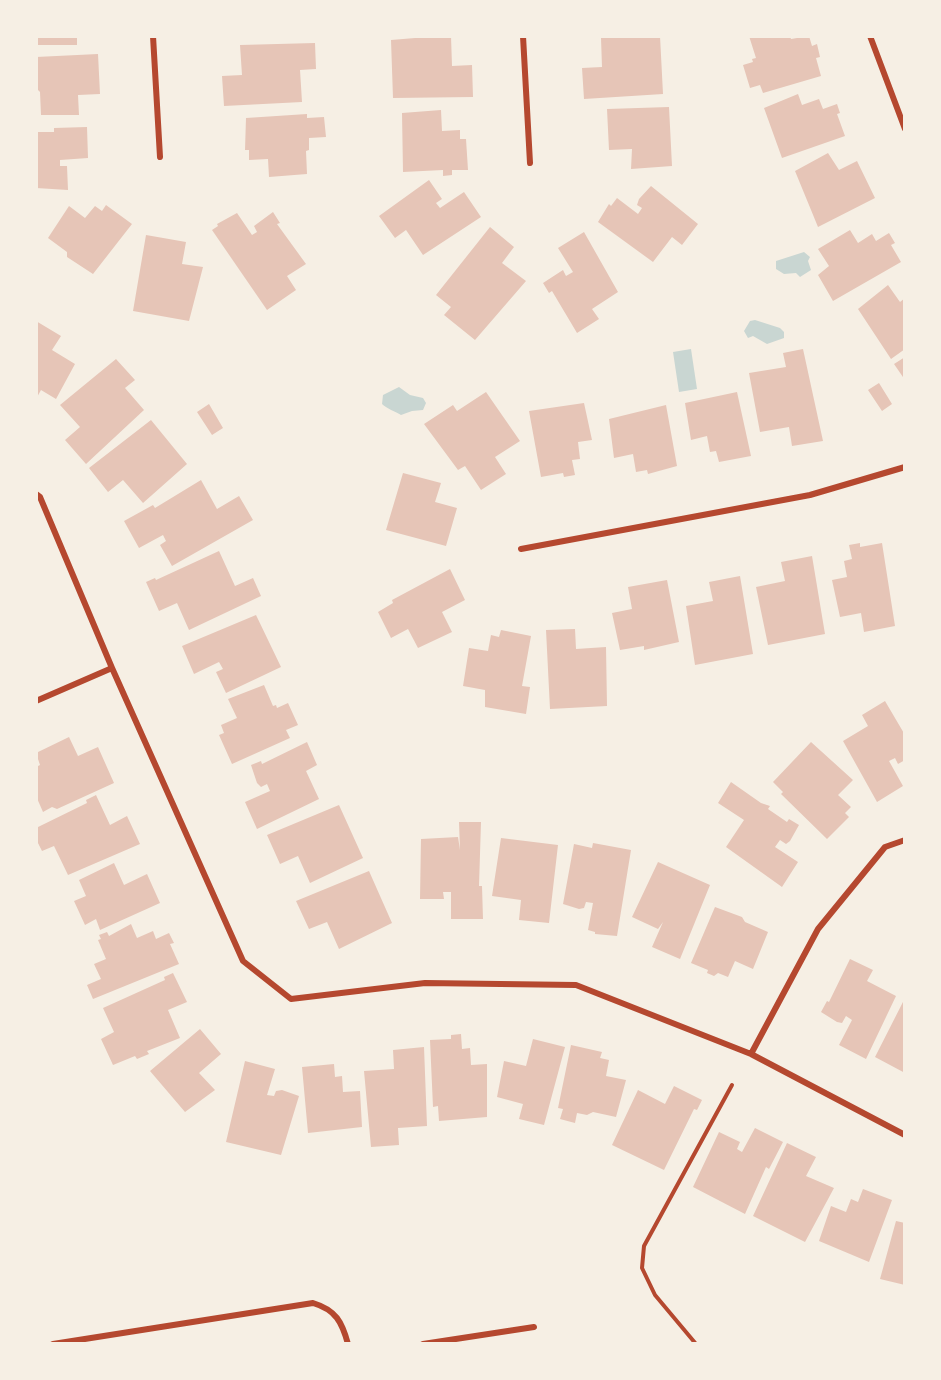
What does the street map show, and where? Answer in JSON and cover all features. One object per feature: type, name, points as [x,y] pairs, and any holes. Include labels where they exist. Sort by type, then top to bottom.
[{"type":"street","points":[[153,36],[160,157]]},
{"type":"street","points":[[523,36],[530,163]]},
{"type":"street","points":[[870,36],[905,129]]},
{"type":"street","points":[[521,549],[810,495],[905,467]]},
{"type":"street","points":[[36,494],[40,497],[112,668],[243,961],[291,999],[425,983],[576,985],[751,1054],[905,1135]]},
{"type":"street","points":[[36,702],[112,668]]},
{"type":"street","points":[[751,1054],[818,929],[885,847],[905,840]]},
{"type":"street","points":[[53,1344],[313,1303],[328,1307],[338,1317],[348,1344]]},
{"type":"street","points":[[423,1344],[534,1327]]},
{"type":"path","points":[[696,1344],[655,1295],[642,1268],[644,1245],[732,1084]]},
{"type":"shaded area","points":[[804,252],[810,257],[808,261],[811,270],[800,277],[796,273],[784,274],[776,269],[776,261]]},
{"type":"shaded area","points":[[755,320],[780,328],[784,332],[784,338],[767,344],[753,336],[748,338],[744,331],[750,321]]},
{"type":"shaded area","points":[[691,349],[697,389],[679,392],[673,352]]},
{"type":"shaded area","points":[[399,387],[410,395],[423,398],[426,403],[423,410],[401,415],[382,404],[383,395]]},
{"type":"building","points":[[36,36],[77,36],[77,45],[36,45]]},
{"type":"building","points":[[451,36],[452,66],[472,65],[473,97],[393,98],[391,40]]},
{"type":"building","points":[[660,36],[663,94],[584,99],[582,68],[602,67],[601,38]]},
{"type":"building","points":[[749,36],[790,36],[791,39],[809,36],[812,46],[817,44],[820,57],[816,58],[821,76],[763,93],[760,85],[750,88],[743,65],[753,62],[752,59],[756,58]]},
{"type":"building","points":[[315,43],[316,69],[300,70],[302,102],[224,106],[222,76],[242,75],[240,45]]},
{"type":"building","points":[[98,54],[100,94],[78,95],[79,115],[41,115],[40,92],[36,88],[36,57]]},
{"type":"building","points":[[798,94],[802,105],[819,99],[823,109],[837,104],[840,113],[837,114],[845,136],[782,158],[764,108]]},
{"type":"building","points":[[669,107],[672,166],[631,169],[632,149],[609,150],[607,109]]},
{"type":"building","points":[[441,110],[442,131],[460,130],[460,139],[466,139],[468,170],[452,170],[452,175],[443,176],[443,170],[403,172],[402,113]]},
{"type":"building","points":[[307,114],[307,118],[324,117],[326,137],[309,138],[309,150],[306,151],[307,174],[269,177],[268,159],[249,160],[249,150],[245,150],[246,118]]},
{"type":"building","points":[[87,127],[88,158],[60,160],[60,166],[67,166],[68,190],[36,188],[36,132],[54,132],[54,128]]},
{"type":"building","points":[[828,153],[839,170],[857,161],[875,198],[818,227],[795,171]]},
{"type":"building","points":[[429,180],[442,199],[436,203],[440,208],[464,192],[481,217],[423,255],[406,230],[395,238],[379,216]]},
{"type":"building","points":[[651,186],[698,224],[682,245],[672,237],[653,262],[598,222],[609,204],[611,206],[617,198],[638,214],[642,208],[637,205],[639,199]]},
{"type":"building","points":[[106,205],[132,224],[93,274],[67,257],[67,252],[48,238],[69,206],[85,218],[95,206],[102,211]]},
{"type":"building","points":[[273,212],[280,223],[277,224],[306,264],[287,276],[296,290],[267,310],[212,230],[218,226],[217,224],[237,213],[252,235],[257,232],[254,226]]},
{"type":"building","points":[[490,227],[514,247],[502,263],[526,281],[475,340],[444,315],[451,307],[436,295]]},
{"type":"building","points":[[850,230],[858,243],[872,234],[876,241],[889,233],[895,243],[891,245],[901,262],[833,301],[818,275],[829,266],[818,249]]},
{"type":"building","points":[[584,232],[618,292],[592,309],[599,319],[577,333],[552,291],[549,293],[543,283],[563,270],[566,276],[573,272],[558,248]]},
{"type":"building","points":[[146,235],[186,242],[182,264],[203,267],[189,321],[133,311]]},
{"type":"building","points":[[888,285],[900,302],[905,298],[905,349],[891,359],[858,309]]},
{"type":"building","points":[[36,321],[61,336],[52,350],[75,364],[56,399],[41,390],[36,399]]},
{"type":"building","points":[[803,349],[823,441],[792,446],[789,427],[760,432],[749,373],[786,367],[783,353]]},
{"type":"building","points":[[905,357],[905,380],[894,364]]},
{"type":"building","points":[[116,359],[135,380],[125,388],[144,410],[86,464],[65,440],[80,427],[60,405]]},
{"type":"building","points":[[879,383],[892,404],[882,411],[868,390]]},
{"type":"building","points":[[486,392],[520,441],[495,457],[506,474],[481,490],[465,466],[458,470],[424,424],[453,405],[457,411]]},
{"type":"building","points":[[737,392],[751,456],[719,462],[716,451],[710,452],[707,436],[691,440],[685,403]]},
{"type":"building","points":[[584,403],[592,440],[578,442],[580,459],[572,460],[575,475],[564,477],[563,473],[541,477],[529,411]]},
{"type":"building","points":[[209,404],[223,428],[212,435],[197,412]]},
{"type":"building","points":[[666,405],[677,466],[648,474],[647,470],[636,472],[633,454],[614,458],[609,419]]},
{"type":"building","points":[[151,420],[187,464],[143,503],[123,480],[108,492],[89,468]]},
{"type":"building","points":[[403,473],[441,483],[435,502],[457,508],[446,546],[386,530]]},
{"type":"building","points":[[201,480],[217,509],[239,496],[253,520],[172,566],[160,545],[166,541],[163,535],[139,548],[124,521],[153,505],[155,508]]},
{"type":"building","points":[[860,543],[860,547],[882,543],[895,626],[864,632],[861,613],[840,617],[832,580],[847,577],[844,561],[852,559],[849,545]]},
{"type":"building","points":[[219,551],[235,586],[253,578],[261,596],[189,630],[177,603],[159,611],[146,582],[155,578],[156,580]]},
{"type":"building","points":[[812,556],[825,634],[768,645],[756,587],[785,581],[781,562]]},
{"type":"building","points":[[450,569],[465,600],[442,612],[452,632],[418,648],[408,629],[391,638],[378,612],[393,603],[392,600]]},
{"type":"building","points":[[740,576],[753,654],[695,665],[686,606],[713,601],[709,582]]},
{"type":"building","points":[[667,580],[679,642],[644,650],[644,646],[620,650],[612,613],[632,609],[628,587]]},
{"type":"building","points":[[256,615],[281,667],[226,693],[216,672],[223,669],[219,662],[194,674],[182,646]]},
{"type":"building","points":[[575,629],[576,649],[606,647],[607,706],[550,709],[546,630]]},
{"type":"building","points":[[501,630],[531,636],[522,686],[530,687],[526,714],[485,707],[485,690],[463,686],[469,648],[488,651],[491,635],[499,637]]},
{"type":"building","points":[[264,685],[273,706],[276,705],[277,708],[288,703],[298,725],[286,730],[290,738],[232,764],[219,735],[224,733],[221,725],[237,718],[228,699]]},
{"type":"building","points":[[885,701],[905,735],[905,760],[898,764],[895,758],[889,761],[903,786],[877,802],[843,741],[868,726],[862,715]]},
{"type":"building","points":[[69,737],[78,756],[98,747],[114,783],[57,809],[52,807],[43,812],[36,796],[36,767],[40,765],[36,753]]},
{"type":"building","points":[[307,742],[317,765],[306,771],[319,799],[257,829],[245,802],[270,791],[267,784],[261,787],[257,783],[251,765],[261,761],[262,764]]},
{"type":"building","points":[[811,742],[853,780],[838,795],[851,807],[845,813],[849,817],[827,839],[781,794],[783,792],[773,782]]},
{"type":"building","points":[[731,782],[761,803],[770,806],[768,809],[787,822],[789,819],[799,825],[790,841],[786,844],[780,840],[775,847],[798,862],[782,887],[726,847],[744,820],[718,803]]},
{"type":"building","points":[[96,795],[110,825],[127,816],[140,844],[68,875],[54,846],[42,851],[36,839],[36,828],[87,803],[86,800]]},
{"type":"building","points":[[339,805],[363,858],[310,883],[298,856],[280,864],[267,835]]},
{"type":"building","points":[[459,822],[481,822],[479,886],[482,886],[483,919],[451,919],[451,892],[443,892],[444,899],[420,899],[421,839],[458,837],[460,850]]},
{"type":"building","points":[[501,838],[558,845],[549,923],[519,920],[521,900],[492,896]]},
{"type":"building","points":[[593,843],[631,850],[617,936],[595,934],[588,930],[593,903],[586,902],[584,908],[579,909],[563,904],[574,844],[592,848]]},
{"type":"building","points":[[658,862],[710,885],[680,959],[652,947],[663,922],[658,929],[632,917]]},
{"type":"building","points":[[114,863],[124,885],[147,874],[160,903],[100,930],[96,919],[85,925],[74,901],[86,896],[79,880]]},
{"type":"building","points":[[369,871],[392,923],[339,949],[327,922],[309,929],[296,901]]},
{"type":"building","points":[[715,907],[742,917],[745,922],[768,932],[753,969],[735,961],[728,977],[718,973],[714,976],[707,973],[708,970],[691,963]]},
{"type":"building","points":[[131,924],[137,938],[153,931],[156,939],[169,933],[174,943],[170,944],[179,964],[93,999],[87,985],[101,979],[94,964],[106,959],[98,940],[101,939],[99,935],[107,932],[109,936]]},
{"type":"building","points":[[850,959],[873,970],[867,981],[896,996],[866,1059],[839,1045],[852,1020],[846,1016],[842,1023],[837,1022],[821,1012],[827,1001],[829,1002]]},
{"type":"building","points":[[173,973],[187,1002],[168,1010],[180,1038],[147,1051],[149,1054],[137,1059],[135,1056],[113,1065],[101,1039],[114,1032],[103,1008],[165,980],[164,977]]},
{"type":"building","points":[[905,998],[905,1073],[875,1057]]},
{"type":"building","points":[[200,1029],[221,1054],[199,1073],[215,1090],[185,1112],[150,1071]]},
{"type":"building","points":[[461,1034],[462,1049],[470,1048],[471,1065],[487,1064],[487,1117],[439,1121],[438,1106],[433,1107],[430,1040],[451,1039],[451,1035]]},
{"type":"building","points":[[533,1039],[565,1047],[544,1125],[519,1119],[523,1104],[497,1097],[504,1061],[526,1066]]},
{"type":"building","points":[[571,1045],[602,1052],[600,1058],[609,1060],[606,1076],[626,1080],[616,1117],[593,1112],[587,1115],[577,1113],[575,1123],[560,1119],[563,1109],[558,1108]]},
{"type":"building","points":[[424,1047],[427,1126],[398,1128],[399,1145],[371,1147],[364,1071],[394,1069],[393,1050]]},
{"type":"building","points":[[245,1061],[275,1069],[267,1095],[274,1096],[276,1091],[282,1090],[299,1096],[281,1155],[226,1142]]},
{"type":"building","points":[[334,1064],[335,1077],[342,1076],[343,1092],[360,1091],[362,1127],[308,1133],[302,1067]]},
{"type":"building","points":[[674,1086],[702,1100],[697,1110],[694,1109],[664,1170],[612,1145],[638,1090],[665,1104]]},
{"type":"building","points":[[755,1128],[783,1142],[769,1169],[766,1167],[745,1214],[693,1187],[719,1132],[740,1142],[737,1149],[742,1152]]},
{"type":"building","points":[[787,1143],[816,1157],[806,1176],[834,1188],[805,1242],[753,1216]]},
{"type":"building","points":[[863,1189],[892,1200],[869,1262],[819,1241],[831,1206],[846,1212],[851,1199],[858,1202]]},
{"type":"building","points":[[896,1221],[905,1223],[905,1285],[880,1279]]}]
